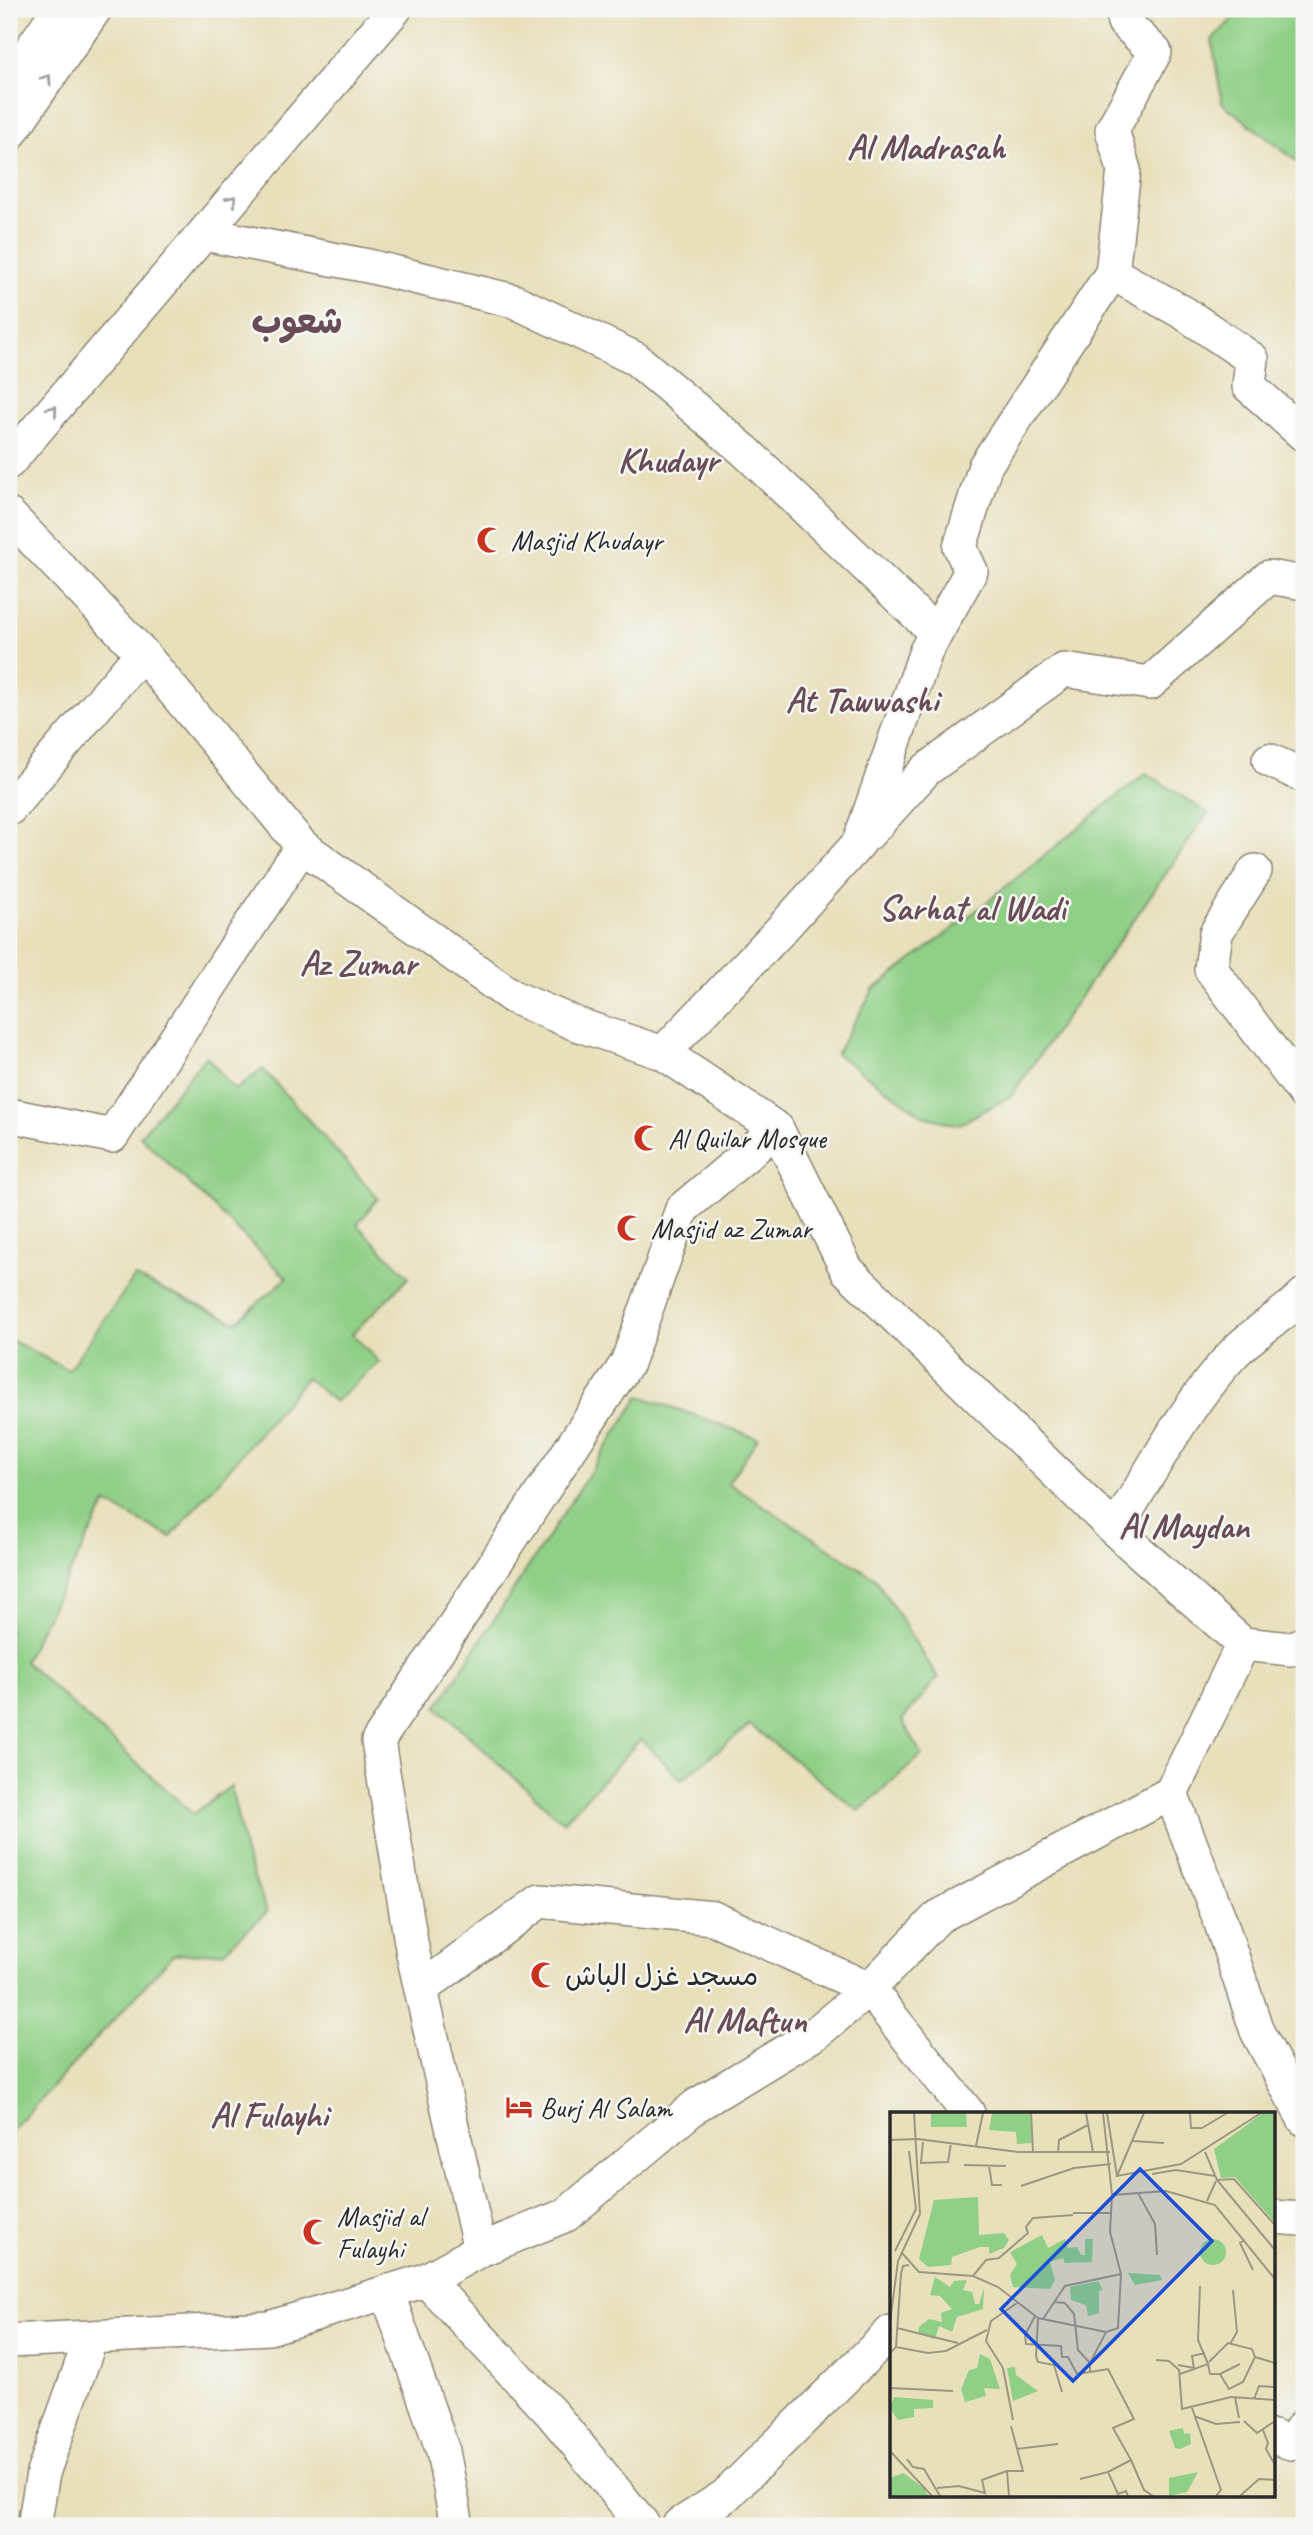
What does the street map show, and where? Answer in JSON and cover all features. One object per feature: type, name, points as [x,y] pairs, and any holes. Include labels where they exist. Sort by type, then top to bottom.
[{"type":"street","points":[[9,80],[59,9]]},
{"type":"street","points":[[9,135],[95,9]]},
{"type":"street","points":[[9,462],[395,9]]},
{"type":"street","points":[[859,843],[926,651],[971,571],[960,547],[985,466],[1112,273],[1124,170],[1112,130],[1155,52],[1124,22],[1129,9]]},
{"type":"street","points":[[204,234],[368,266],[514,301],[636,359],[746,451],[936,633]]},
{"type":"street","points":[[1112,273],[1184,313],[1252,359],[1250,386],[1304,435]]},
{"type":"street","points":[[9,515],[142,653],[302,846],[513,996],[576,1024],[663,1053],[777,1129],[847,1270],[1115,1530],[1243,1644],[1291,1649],[1304,1643]]},
{"type":"street","points":[[663,1053],[778,933],[926,770],[1064,670],[1150,683],[1269,577],[1304,583]]},
{"type":"street","points":[[9,809],[142,653]]},
{"type":"street","points":[[1269,760],[1304,776]]},
{"type":"street","points":[[9,1115],[112,1136],[302,846]]},
{"type":"street","points":[[1255,871],[1216,933],[1211,969],[1304,1093]]},
{"type":"street","points":[[480,2250],[421,1989],[377,1741],[627,1363],[682,1209],[777,1129]]},
{"type":"street","points":[[1115,1530],[1198,1397],[1235,1351],[1304,1295]]},
{"type":"street","points":[[9,2341],[270,2328],[426,2280],[480,2250],[566,2215],[697,2105],[816,2033],[869,1989],[938,1917],[1171,1793],[1243,1644]]},
{"type":"street","points":[[1171,1793],[1220,1920],[1257,2031],[1302,2109]]},
{"type":"street","points":[[421,1989],[540,1901],[713,1918],[869,1989],[967,2112]]},
{"type":"street","points":[[426,2280],[554,2415],[644,2526]]},
{"type":"street","points":[[387,2292],[443,2451],[457,2526]]},
{"type":"street","points":[[678,2526],[725,2496],[890,2333]]},
{"type":"street","points":[[34,2526],[43,2473],[91,2338]]},
{"type":"street","points":[[1274,2437],[1291,2443],[1304,2425]]},
{"type":"green space","points":[[1242,9],[1304,9],[1304,167],[1222,103],[1212,40]]},
{"type":"green space","points":[[1146,773],[1208,813],[1011,1096],[958,1125],[924,1116],[836,1054],[873,990],[981,907]]},
{"type":"green space","points":[[206,1056],[235,1090],[263,1069],[378,1198],[357,1225],[409,1277],[352,1334],[379,1362],[335,1402],[306,1378],[171,1537],[106,1503],[24,1661],[193,1814],[231,1786],[245,1854],[267,1912],[223,1952],[173,1955],[9,2134],[9,1339],[68,1370],[135,1277],[236,1322],[287,1278],[140,1136]]},
{"type":"green space","points":[[640,1396],[758,1438],[728,1483],[875,1578],[938,1678],[902,1720],[922,1755],[859,1811],[750,1725],[681,1780],[641,1739],[563,1822],[437,1707]]},
{"type":"place","name":"Masjid Khudayr","points":[[490,540]]},
{"type":"place","name":"Al Quilar Mosque","points":[[647,1138]]},
{"type":"place","name":"Masjid az Zumar","points":[[630,1228]]},
{"type":"place","name":"مسجد غزل الباش","points":[[544,1975]]},
{"type":"place","name":"Burj Al Salam","points":[[519,2107]]},
{"type":"place","name":"Masjid al Fulayhi","points":[[316,2232]]},
{"type":"district","name":"Al Madrasah","points":[[926,147]]},
{"type":"district","name":"شعوب","points":[[297,321]]},
{"type":"district","name":"Khudayr","points":[[668,460]]},
{"type":"district","name":"At Tawwashi","points":[[862,700]]},
{"type":"district","name":"Sarhat al Wadi","points":[[972,908]]},
{"type":"district","name":"Az Zumar","points":[[358,963]]},
{"type":"district","name":"Al Maydan","points":[[1184,1526]]},
{"type":"district","name":"Al Maftun","points":[[745,2020]]},
{"type":"district","name":"Al Fulayhi","points":[[269,2115]]}]
